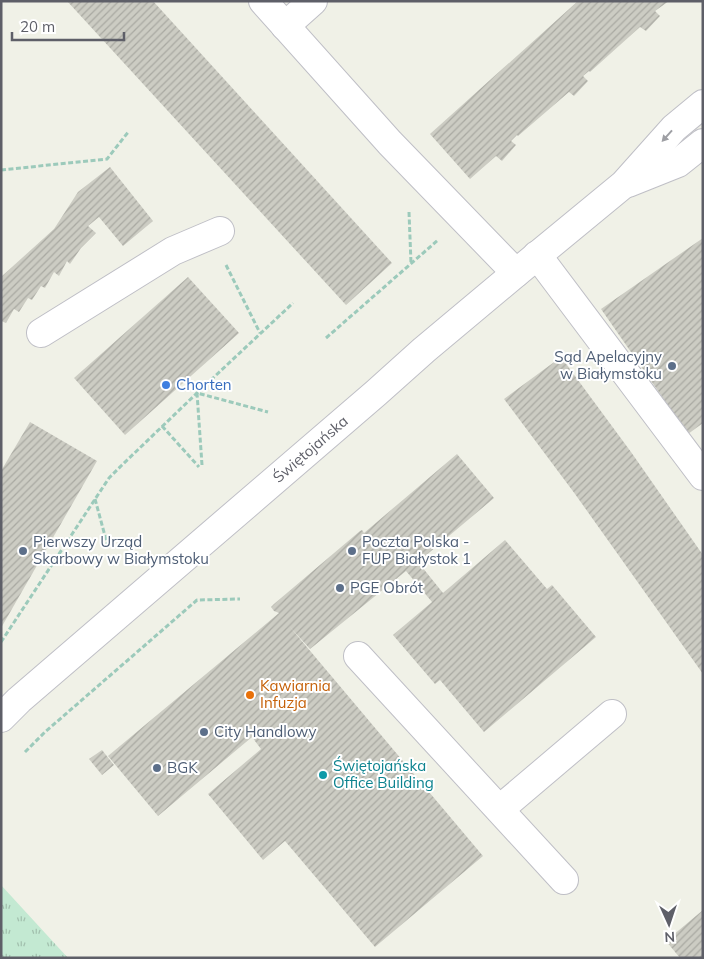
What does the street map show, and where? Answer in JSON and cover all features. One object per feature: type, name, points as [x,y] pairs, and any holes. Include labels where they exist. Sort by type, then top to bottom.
[{"type":"street","points":[[263,1],[390,143],[516,273]]},
{"type":"street","points":[[285,26],[313,1]]},
{"type":"street","name":"Świętojańska","points":[[1,718],[34,687],[424,350],[624,184],[674,128],[703,104]]},
{"type":"street","name":"Świętojańska","points":[[624,184],[678,163],[703,143]]},
{"type":"street","points":[[41,333],[173,252],[215,233]]},
{"type":"street","points":[[537,255],[703,476]]},
{"type":"street","points":[[358,656],[564,880]]},
{"type":"street","points":[[500,809],[612,714]]},
{"type":"path","points":[[1,170],[107,159],[129,131]]},
{"type":"path","points":[[326,338],[463,218]]},
{"type":"path","points":[[215,233],[260,333]]},
{"type":"path","points":[[1,642],[2,637],[109,478],[293,303]]},
{"type":"path","points":[[197,393],[268,412]]},
{"type":"path","points":[[162,426],[200,466],[197,393]]},
{"type":"path","points":[[95,499],[108,547]]},
{"type":"path","points":[[25,752],[45,732],[197,600],[240,599]]},
{"type":"green space","points":[[1,885],[68,958],[1,958]]},
{"type":"building","points":[[67,1],[153,1],[392,263],[346,305]]},
{"type":"building","points":[[578,1],[669,1],[655,11],[660,16],[646,31],[640,27],[590,72],[583,76],[588,81],[574,96],[569,92],[517,135],[511,141],[516,145],[502,161],[496,156],[470,179],[430,134]]},
{"type":"building","points":[[110,167],[153,221],[123,246],[99,217],[88,226],[96,233],[81,248],[70,264],[67,261],[59,276],[54,272],[45,288],[41,286],[32,300],[28,298],[19,312],[14,309],[6,323],[1,321],[1,277],[54,229],[78,192]]},
{"type":"building","name":"Sąd Apelacyjny w Białymstoku","points":[[703,238],[703,423],[688,434],[601,309]]},
{"type":"building","points":[[188,277],[239,333],[125,435],[74,378]]},
{"type":"building","points":[[561,357],[631,452],[703,555],[703,674],[575,494],[504,399]]},
{"type":"building","name":"Pierwszy Urząd Skarbowy w Białymstoku","points":[[30,422],[97,461],[1,628],[1,471]]},
{"type":"building","name":"Świętojańska Office Building","points":[[457,454],[494,498],[418,562],[443,593],[505,540],[547,589],[552,585],[596,637],[484,732],[440,680],[435,684],[393,635],[432,602],[406,571],[310,649],[290,627],[483,856],[375,947],[285,841],[263,860],[208,794],[261,749],[252,737],[158,816],[108,756],[279,613],[271,607],[274,604],[360,531],[362,530],[364,533]]},
{"type":"building","points":[[102,750],[114,765],[102,775],[89,759]]},
{"type":"building","points":[[703,910],[703,958],[680,958],[666,941]]},
{"type":"place","name":"Sąd Apelacyjny w Białymstoku","points":[[672,366]]},
{"type":"place","name":"Chorten","points":[[166,385]]},
{"type":"place","name":"Pierwszy Urząd Skarbowy w Białymstoku","points":[[23,551]]},
{"type":"place","name":"Poczta Polska - FUP Białystok 1","points":[[352,551]]},
{"type":"place","name":"PGE Obrót","points":[[340,588]]},
{"type":"place","name":"Kawiarnia Infuzja","points":[[250,695]]},
{"type":"place","name":"City Handlowy","points":[[204,732]]},
{"type":"place","name":"BGK","points":[[157,768]]},
{"type":"place","name":"Świętojańska Office Building","points":[[323,775]]}]
